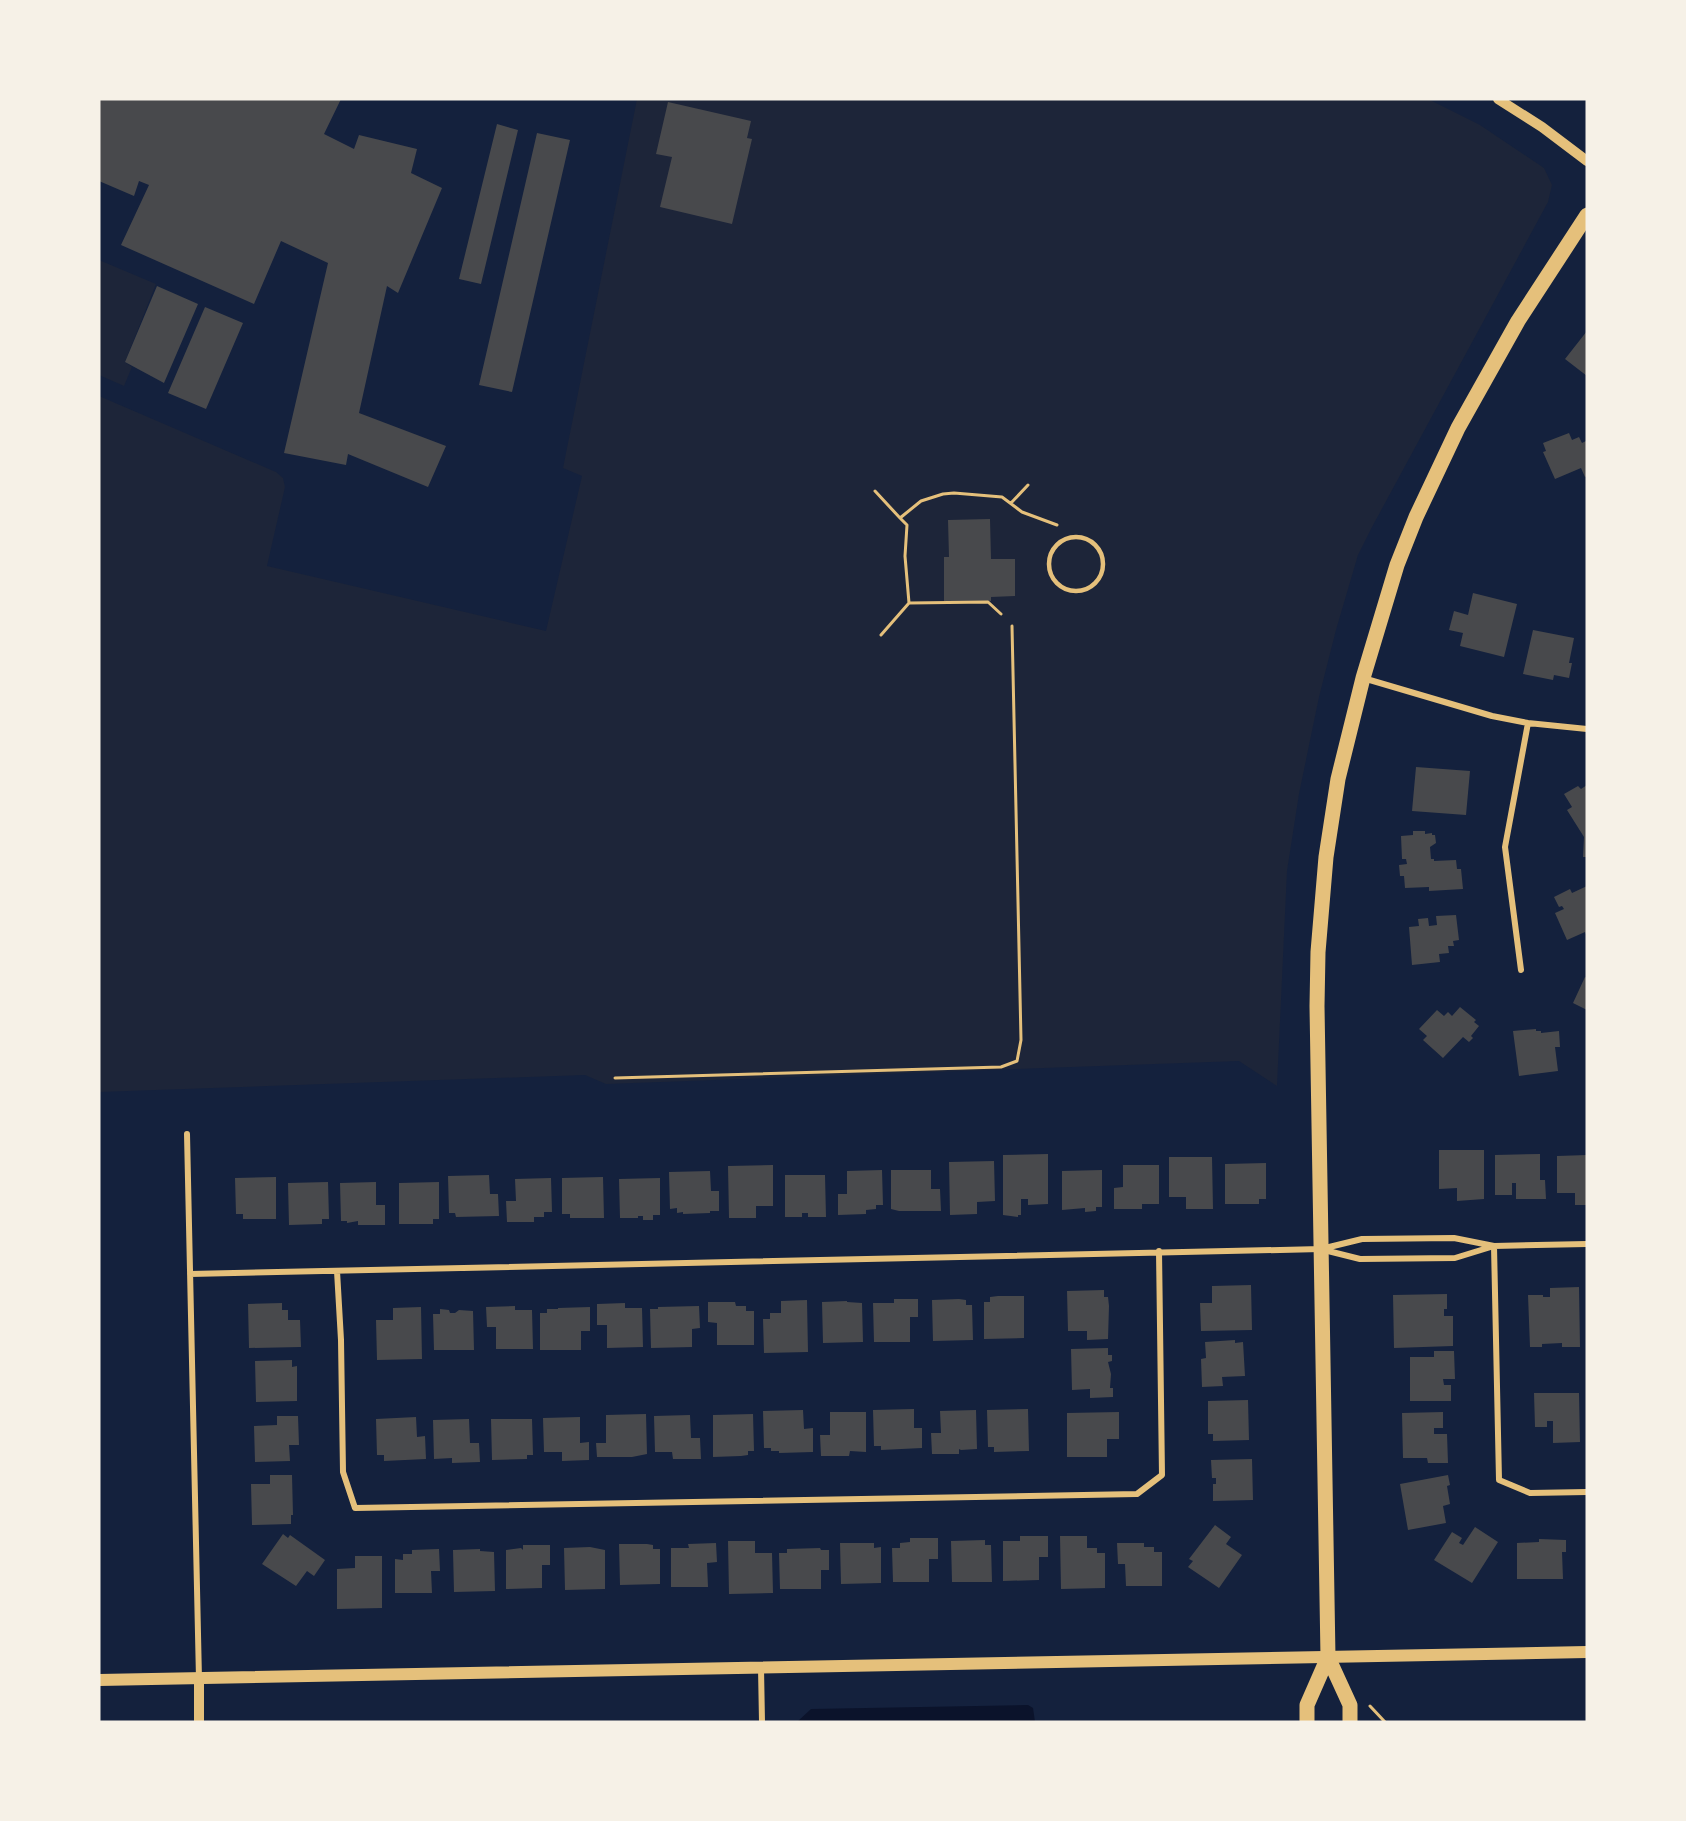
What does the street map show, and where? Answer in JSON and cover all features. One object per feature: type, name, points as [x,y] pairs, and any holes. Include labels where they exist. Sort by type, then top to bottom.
[{"type":"main road","points":[[1350,1722],[1350,1706],[1328,1657],[1321,1249],[1318,952],[1326,857],[1338,779],[1363,678],[1397,565],[1416,517],[1458,428],[1518,321],[1587,214]]},
{"type":"main road","points":[[99,1680],[1587,1652]]},
{"type":"main road","points":[[1307,1722],[1307,1705],[1328,1657]]},
{"type":"street","points":[[1498,99],[1542,127],[1587,161]]},
{"type":"street","points":[[1363,678],[1492,716],[1528,723],[1587,729]]},
{"type":"street","points":[[1521,970],[1505,847],[1528,723]]},
{"type":"street","points":[[187,1134],[199,1722]]},
{"type":"street","points":[[190,1274],[1321,1249],[1362,1239],[1454,1238],[1494,1246],[1587,1244]]},
{"type":"street","points":[[1321,1249],[1360,1259],[1455,1258],[1494,1246]]},
{"type":"street","points":[[1494,1246],[1499,1480],[1530,1493],[1587,1492]]},
{"type":"street","points":[[337,1271],[341,1340],[343,1472],[355,1508],[1137,1494],[1162,1475],[1159,1251]]},
{"type":"street","points":[[761,1668],[762,1722]]},
{"type":"lane","points":[[1080,537],[1096,545],[1101,553],[1102,571],[1093,585],[1086,589],[1069,590],[1061,586],[1051,573],[1050,555],[1062,540],[1080,537]]},
{"type":"path","points":[[1011,503],[1028,485]]},
{"type":"path","points":[[875,490],[907,525],[905,556],[909,603],[881,635]]},
{"type":"path","points":[[900,518],[921,501],[943,494],[1002,497],[1022,512],[1057,525]]},
{"type":"path","points":[[909,603],[988,602],[1001,614]]},
{"type":"path","points":[[615,1078],[1001,1067],[1017,1061],[1022,1040],[1012,626]]},
{"type":"path","points":[[1370,1706],[1385,1722]]},
{"type":"shaded area","points":[[637,99],[1428,99],[1480,125],[1544,168],[1552,185],[1548,202],[1358,555],[1336,630],[1319,697],[1299,794],[1287,871],[1277,1086],[1239,1061],[606,1084],[585,1075],[99,1092],[99,396],[276,472],[283,478],[285,487],[267,566],[546,631],[582,476],[563,468]]},
{"type":"shaded area","points":[[99,260],[156,284],[125,362],[132,367],[124,386],[99,375]]},
{"type":"shaded area","points":[[1028,1705],[1033,1708],[1035,1722],[797,1722],[811,1709]]},
{"type":"building","points":[[99,99],[341,99],[324,134],[354,149],[359,135],[417,149],[411,173],[442,188],[398,293],[387,286],[359,413],[446,446],[428,487],[348,454],[346,465],[284,453],[328,263],[281,241],[254,304],[121,245],[149,185],[139,181],[134,196],[99,181]]},
{"type":"building","points":[[668,102],[751,121],[747,138],[752,139],[732,224],[660,207],[672,157],[656,154]]},
{"type":"building","points":[[497,124],[518,130],[481,284],[459,279]]},
{"type":"building","points":[[537,133],[570,140],[512,392],[479,385]]},
{"type":"building","points":[[157,286],[198,304],[164,383],[125,362]]},
{"type":"building","points":[[205,307],[243,323],[206,409],[168,393]]},
{"type":"building","points":[[1587,331],[1587,376],[1565,359]]},
{"type":"building","points":[[1569,433],[1572,440],[1579,437],[1582,443],[1586,441],[1587,476],[1585,477],[1581,468],[1555,479],[1543,452],[1546,451],[1543,443]]},
{"type":"building","points":[[990,519],[991,559],[1015,559],[1015,596],[991,597],[991,601],[944,601],[944,557],[949,557],[948,520]]},
{"type":"building","points":[[1473,593],[1517,604],[1504,657],[1460,646],[1463,633],[1449,630],[1454,611],[1468,615]]},
{"type":"building","points":[[1533,630],[1574,638],[1569,663],[1572,663],[1569,678],[1554,675],[1553,680],[1523,674]]},
{"type":"building","points":[[1416,767],[1470,771],[1466,815],[1412,811]]},
{"type":"building","points":[[1587,785],[1587,857],[1583,857],[1584,837],[1567,810],[1572,807],[1564,794],[1578,786],[1581,789]]},
{"type":"building","points":[[1413,831],[1425,831],[1425,834],[1435,835],[1436,843],[1430,847],[1431,859],[1434,861],[1456,860],[1457,869],[1461,869],[1463,889],[1429,891],[1429,887],[1405,888],[1404,876],[1400,876],[1399,865],[1407,864],[1406,859],[1402,859],[1401,836],[1413,835]]},
{"type":"building","points":[[1587,886],[1587,937],[1585,932],[1567,940],[1555,913],[1564,909],[1562,906],[1559,907],[1554,897],[1570,889],[1572,893]]},
{"type":"building","points":[[1456,915],[1459,940],[1453,941],[1454,946],[1448,946],[1449,953],[1439,954],[1440,962],[1412,965],[1409,927],[1419,926],[1418,919],[1428,918],[1429,926],[1437,925],[1436,916]]},
{"type":"building","points":[[1585,977],[1587,978],[1587,1010],[1573,1003]]},
{"type":"building","points":[[1460,1007],[1476,1020],[1474,1022],[1479,1026],[1469,1042],[1463,1037],[1443,1058],[1423,1040],[1427,1036],[1419,1029],[1437,1010],[1444,1016],[1448,1012],[1452,1016]]},
{"type":"building","points":[[1536,1029],[1541,1033],[1559,1031],[1560,1047],[1555,1047],[1558,1071],[1519,1076],[1513,1031]]},
{"type":"building","points":[[1439,1150],[1484,1150],[1484,1199],[1457,1201],[1457,1188],[1439,1189]]},
{"type":"building","points":[[1048,1154],[1048,1204],[1028,1205],[1028,1199],[1021,1199],[1021,1215],[1018,1217],[1003,1215],[1003,1155]]},
{"type":"building","points":[[1540,1154],[1540,1180],[1545,1180],[1546,1199],[1516,1199],[1516,1183],[1512,1183],[1512,1195],[1495,1195],[1495,1155]]},
{"type":"building","points":[[1587,1155],[1587,1205],[1575,1205],[1575,1193],[1557,1193],[1557,1156]]},
{"type":"building","points":[[1169,1157],[1212,1157],[1213,1209],[1186,1209],[1186,1197],[1169,1197]]},
{"type":"building","points":[[994,1161],[995,1201],[977,1202],[977,1214],[950,1215],[949,1162]]},
{"type":"building","points":[[1266,1163],[1266,1199],[1259,1199],[1259,1204],[1225,1204],[1225,1164]]},
{"type":"building","points":[[773,1165],[773,1206],[756,1206],[756,1218],[729,1218],[728,1166]]},
{"type":"building","points":[[1123,1165],[1159,1165],[1159,1204],[1142,1204],[1142,1209],[1114,1209],[1114,1188],[1123,1187]]},
{"type":"building","points":[[882,1170],[883,1205],[876,1205],[876,1209],[866,1210],[866,1214],[838,1215],[838,1194],[847,1194],[847,1171]]},
{"type":"building","points":[[891,1170],[931,1170],[931,1189],[940,1189],[941,1211],[891,1209]]},
{"type":"building","points":[[1102,1170],[1102,1207],[1096,1207],[1096,1211],[1085,1212],[1085,1208],[1062,1210],[1062,1171]]},
{"type":"building","points":[[710,1171],[711,1191],[719,1191],[719,1211],[683,1214],[683,1212],[677,1213],[677,1208],[670,1209],[669,1172]]},
{"type":"building","points":[[489,1175],[490,1194],[498,1194],[499,1216],[456,1217],[455,1213],[449,1213],[448,1176]]},
{"type":"building","points":[[785,1175],[825,1175],[826,1217],[808,1217],[808,1213],[802,1213],[802,1217],[785,1217]]},
{"type":"building","points":[[276,1177],[276,1219],[243,1219],[243,1214],[236,1214],[235,1178]]},
{"type":"building","points":[[603,1177],[604,1218],[570,1218],[570,1214],[562,1214],[562,1178]]},
{"type":"building","points":[[551,1178],[552,1212],[544,1212],[544,1217],[534,1217],[534,1222],[507,1222],[506,1201],[516,1201],[515,1179]]},
{"type":"building","points":[[660,1178],[660,1215],[653,1215],[653,1220],[643,1220],[643,1216],[620,1218],[619,1179]]},
{"type":"building","points":[[328,1182],[329,1219],[322,1219],[322,1224],[289,1225],[288,1183]]},
{"type":"building","points":[[376,1182],[376,1205],[385,1205],[385,1225],[358,1225],[358,1221],[347,1223],[347,1221],[341,1221],[340,1183]]},
{"type":"building","points":[[439,1182],[439,1219],[433,1219],[433,1224],[399,1224],[399,1183]]},
{"type":"building","points":[[1251,1285],[1252,1330],[1201,1331],[1200,1303],[1212,1303],[1212,1286]]},
{"type":"building","points":[[1579,1287],[1580,1347],[1562,1347],[1562,1343],[1530,1347],[1528,1295],[1550,1297],[1550,1288]]},
{"type":"building","points":[[1104,1290],[1104,1297],[1108,1297],[1109,1306],[1108,1339],[1087,1340],[1087,1331],[1068,1331],[1067,1291]]},
{"type":"building","points":[[1447,1294],[1447,1309],[1444,1309],[1444,1316],[1453,1316],[1453,1346],[1394,1348],[1393,1295]]},
{"type":"building","points":[[1024,1296],[1024,1338],[984,1339],[984,1302],[990,1302],[990,1297]]},
{"type":"building","points":[[894,1299],[918,1299],[918,1317],[910,1317],[910,1342],[874,1342],[873,1303],[894,1303]]},
{"type":"building","points":[[807,1300],[808,1352],[764,1353],[763,1319],[770,1319],[770,1313],[781,1313],[781,1301]]},
{"type":"building","points":[[932,1300],[966,1300],[966,1305],[972,1305],[973,1340],[933,1341]]},
{"type":"building","points":[[708,1302],[735,1302],[736,1306],[746,1306],[746,1311],[754,1311],[754,1345],[717,1345],[717,1323],[708,1322]]},
{"type":"building","points":[[822,1302],[862,1303],[863,1342],[823,1343]]},
{"type":"building","points":[[282,1303],[282,1310],[288,1310],[288,1320],[300,1320],[301,1347],[249,1348],[248,1304]]},
{"type":"building","points":[[625,1303],[625,1308],[642,1308],[643,1347],[607,1348],[607,1325],[597,1325],[597,1304]]},
{"type":"building","points":[[515,1306],[515,1310],[532,1310],[533,1349],[496,1349],[496,1327],[487,1327],[486,1307]]},
{"type":"building","points":[[699,1306],[700,1328],[692,1329],[692,1347],[651,1348],[650,1309]]},
{"type":"building","points":[[421,1307],[422,1359],[377,1360],[376,1320],[393,1320],[393,1308]]},
{"type":"building","points":[[590,1307],[590,1331],[581,1331],[581,1350],[540,1350],[540,1313],[547,1313],[547,1309]]},
{"type":"building","points":[[440,1309],[449,1310],[450,1313],[459,1310],[473,1311],[474,1350],[434,1350],[433,1314],[440,1314]]},
{"type":"building","points":[[1235,1340],[1235,1343],[1243,1342],[1245,1376],[1222,1377],[1223,1386],[1202,1387],[1201,1359],[1206,1358],[1205,1342]]},
{"type":"building","points":[[1108,1348],[1108,1355],[1112,1355],[1112,1361],[1108,1362],[1113,1397],[1090,1398],[1090,1389],[1072,1390],[1071,1349]]},
{"type":"building","points":[[1434,1351],[1454,1351],[1455,1379],[1443,1379],[1444,1385],[1451,1385],[1451,1401],[1410,1401],[1410,1357],[1434,1357]]},
{"type":"building","points":[[292,1360],[292,1367],[297,1366],[297,1401],[256,1402],[255,1361]]},
{"type":"building","points":[[1534,1393],[1579,1393],[1580,1442],[1553,1443],[1553,1421],[1547,1421],[1547,1427],[1535,1427]]},
{"type":"building","points":[[1248,1400],[1249,1440],[1213,1441],[1213,1434],[1208,1434],[1208,1401]]},
{"type":"building","points":[[914,1409],[914,1428],[922,1428],[922,1448],[881,1450],[881,1446],[874,1446],[873,1410]]},
{"type":"building","points":[[1028,1409],[1029,1451],[994,1452],[994,1447],[988,1447],[987,1410]]},
{"type":"building","points":[[803,1410],[804,1429],[813,1428],[813,1452],[779,1453],[779,1451],[771,1451],[771,1448],[764,1448],[763,1411]]},
{"type":"building","points":[[976,1410],[977,1449],[959,1449],[959,1454],[932,1454],[931,1433],[941,1433],[940,1411]]},
{"type":"building","points":[[830,1412],[866,1412],[866,1452],[850,1451],[849,1456],[821,1456],[820,1435],[830,1435]]},
{"type":"building","points":[[1119,1412],[1119,1439],[1107,1439],[1107,1457],[1067,1457],[1067,1413]]},
{"type":"building","points":[[1443,1412],[1443,1428],[1434,1428],[1434,1434],[1447,1434],[1448,1463],[1428,1463],[1427,1458],[1403,1458],[1402,1413]]},
{"type":"building","points":[[646,1414],[647,1454],[632,1457],[597,1457],[596,1443],[606,1443],[606,1415]]},
{"type":"building","points":[[753,1414],[754,1451],[748,1451],[748,1455],[713,1457],[713,1415]]},
{"type":"building","points":[[690,1415],[691,1438],[700,1438],[701,1459],[673,1459],[672,1452],[655,1452],[654,1416]]},
{"type":"building","points":[[277,1416],[298,1416],[299,1445],[289,1445],[290,1461],[255,1462],[254,1426],[277,1425]]},
{"type":"building","points":[[416,1417],[417,1437],[425,1436],[426,1459],[384,1461],[384,1455],[377,1455],[376,1419]]},
{"type":"building","points":[[580,1417],[580,1443],[589,1442],[589,1460],[562,1461],[562,1452],[544,1452],[543,1418]]},
{"type":"building","points":[[469,1419],[470,1443],[479,1443],[480,1462],[452,1463],[452,1458],[434,1459],[433,1420]]},
{"type":"building","points":[[491,1419],[532,1419],[533,1455],[527,1455],[527,1459],[492,1460]]},
{"type":"building","points":[[1252,1459],[1253,1500],[1213,1501],[1213,1484],[1216,1484],[1216,1478],[1212,1478],[1211,1460]]},
{"type":"building","points":[[270,1475],[292,1475],[293,1515],[291,1515],[291,1524],[252,1525],[251,1484],[270,1484]]},
{"type":"building","points":[[1448,1475],[1450,1504],[1443,1506],[1446,1523],[1408,1530],[1400,1484]]},
{"type":"building","points":[[1215,1525],[1231,1537],[1226,1544],[1242,1555],[1219,1588],[1188,1567],[1193,1561],[1189,1559]]},
{"type":"building","points":[[1475,1527],[1498,1542],[1472,1583],[1434,1560],[1452,1532],[1462,1538],[1459,1543],[1463,1545]]},
{"type":"building","points":[[283,1534],[288,1538],[290,1535],[325,1560],[314,1576],[307,1571],[296,1586],[262,1564]]},
{"type":"building","points":[[1020,1536],[1048,1536],[1048,1557],[1039,1557],[1039,1580],[1003,1581],[1003,1541],[1020,1541]]},
{"type":"building","points":[[1060,1536],[1087,1536],[1087,1548],[1097,1548],[1097,1553],[1105,1553],[1105,1588],[1061,1589]]},
{"type":"building","points":[[910,1538],[938,1538],[938,1559],[929,1559],[929,1582],[893,1582],[892,1548],[900,1548],[900,1543],[910,1542]]},
{"type":"building","points":[[1539,1539],[1566,1540],[1566,1552],[1562,1552],[1563,1579],[1517,1579],[1517,1543],[1539,1542]]},
{"type":"building","points":[[985,1540],[985,1545],[991,1545],[992,1582],[952,1582],[951,1541]]},
{"type":"building","points":[[728,1541],[755,1541],[755,1553],[772,1553],[773,1593],[729,1594]]},
{"type":"building","points":[[716,1543],[717,1562],[707,1563],[708,1587],[671,1587],[671,1548],[689,1548],[688,1544]]},
{"type":"building","points":[[840,1543],[874,1543],[874,1548],[881,1547],[881,1583],[841,1584]]},
{"type":"building","points":[[1117,1543],[1144,1543],[1144,1547],[1154,1547],[1154,1552],[1162,1552],[1162,1586],[1126,1586],[1125,1564],[1118,1564]]},
{"type":"building","points":[[619,1544],[647,1544],[653,1545],[653,1549],[660,1549],[660,1584],[620,1585]]},
{"type":"building","points":[[523,1545],[550,1545],[550,1565],[542,1565],[542,1588],[506,1589],[506,1550],[521,1548],[523,1550]]},
{"type":"building","points":[[590,1547],[605,1550],[605,1589],[565,1590],[564,1548]]},
{"type":"building","points":[[439,1549],[440,1571],[431,1571],[432,1593],[395,1593],[395,1559],[403,1560],[403,1554],[412,1554],[412,1550]]},
{"type":"building","points":[[480,1549],[480,1551],[494,1552],[495,1591],[454,1592],[453,1550]]},
{"type":"building","points":[[787,1549],[829,1550],[829,1570],[821,1570],[821,1589],[780,1589],[779,1553],[787,1553]]},
{"type":"building","points":[[355,1556],[382,1556],[382,1608],[337,1609],[337,1569],[355,1568]]}]
